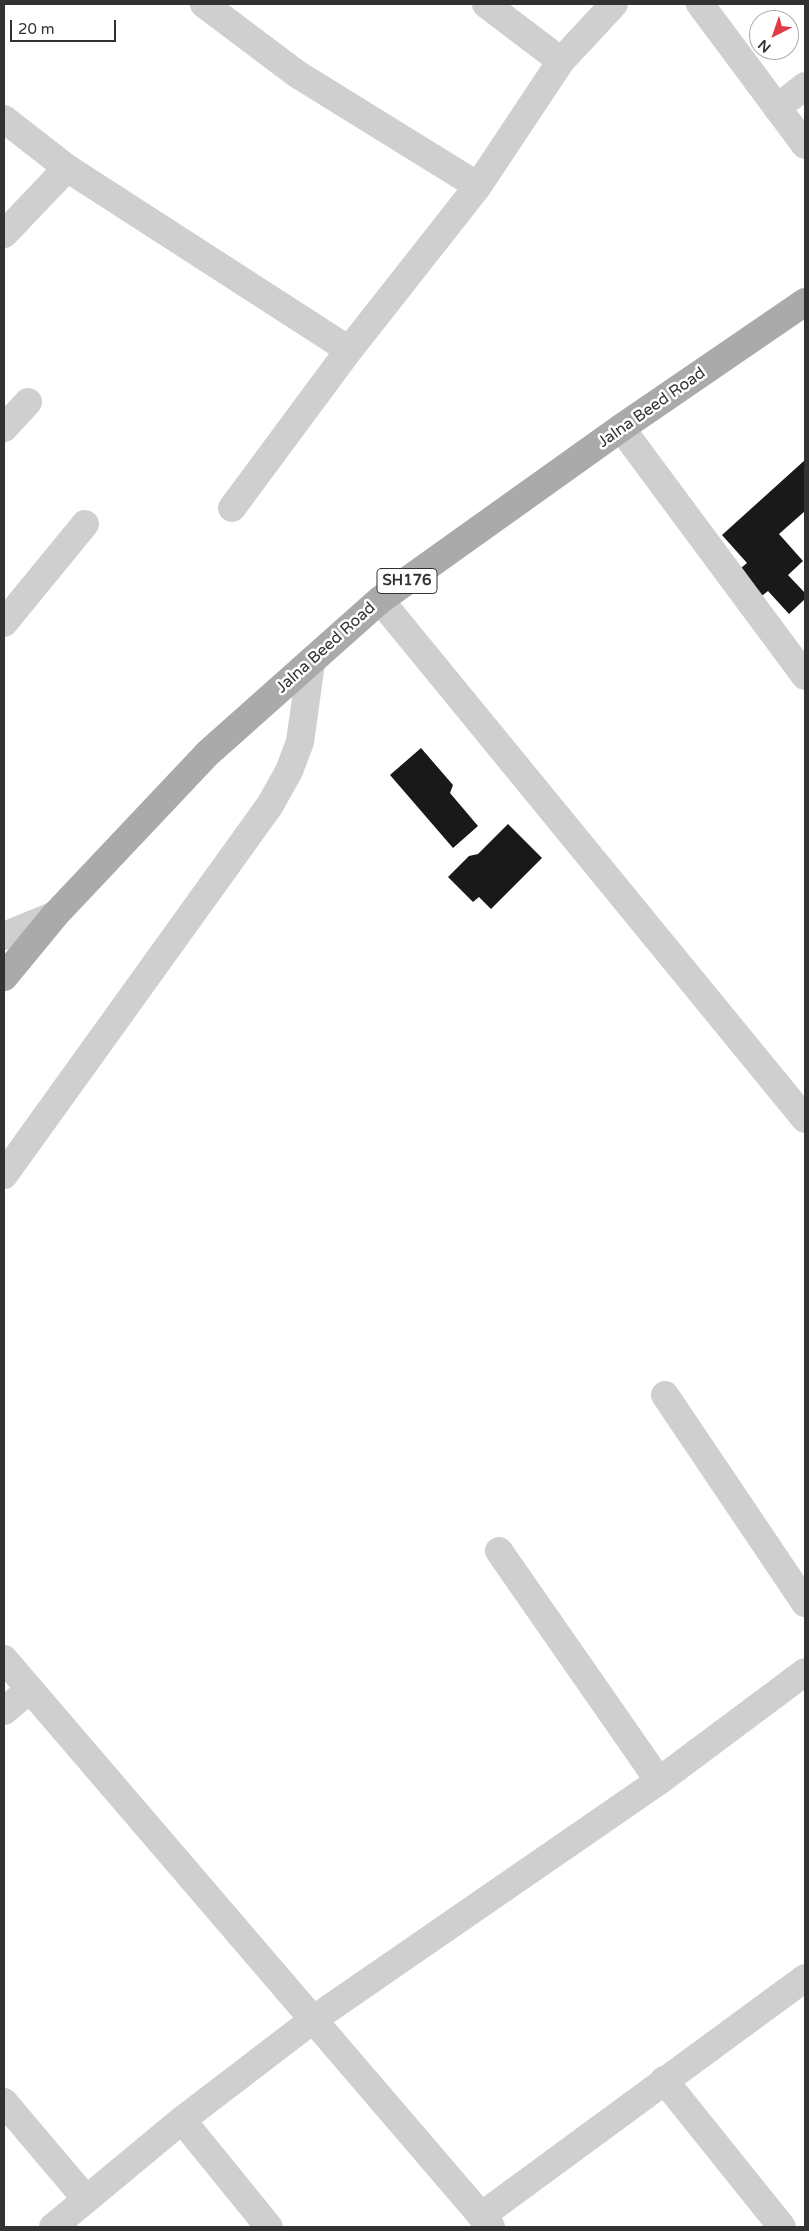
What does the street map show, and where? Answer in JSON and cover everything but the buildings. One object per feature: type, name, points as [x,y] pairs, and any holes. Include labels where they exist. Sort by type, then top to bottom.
[{"type":"main road","name":"Jalna Beed Road","points":[[55,915],[208,753],[380,600],[621,428],[805,302]]},
{"type":"main road","name":"SH176","points":[[4,977],[55,915]]},
{"type":"street","points":[[204,4],[297,74],[478,186]]},
{"type":"street","points":[[486,4],[560,61]]},
{"type":"street","points":[[232,508],[348,350],[478,186],[560,61],[614,4]]},
{"type":"street","points":[[700,4],[805,145]]},
{"type":"street","points":[[777,108],[805,86]]},
{"type":"street","points":[[4,119],[67,168],[348,350]]},
{"type":"street","points":[[4,234],[67,168]]},
{"type":"street","points":[[4,428],[28,402]]},
{"type":"street","points":[[621,428],[805,676]]},
{"type":"street","points":[[4,623],[85,524]]},
{"type":"street","points":[[380,600],[805,1119]]},
{"type":"street","points":[[4,1175],[270,805],[289,771],[300,742],[311,663]]},
{"type":"street","points":[[4,936],[55,915]]},
{"type":"street","points":[[665,1395],[805,1604]]},
{"type":"street","points":[[500,1551],[659,1781]]},
{"type":"street","points":[[4,1659],[486,2222],[664,2080],[805,1978]]},
{"type":"street","points":[[52,2227],[182,2120],[314,2019],[659,1781],[805,1672]]},
{"type":"street","points":[[4,1711],[30,1689]]},
{"type":"street","points":[[664,2080],[782,2227]]},
{"type":"street","points":[[4,2102],[86,2199]]},
{"type":"street","points":[[182,2120],[269,2227]]}]
